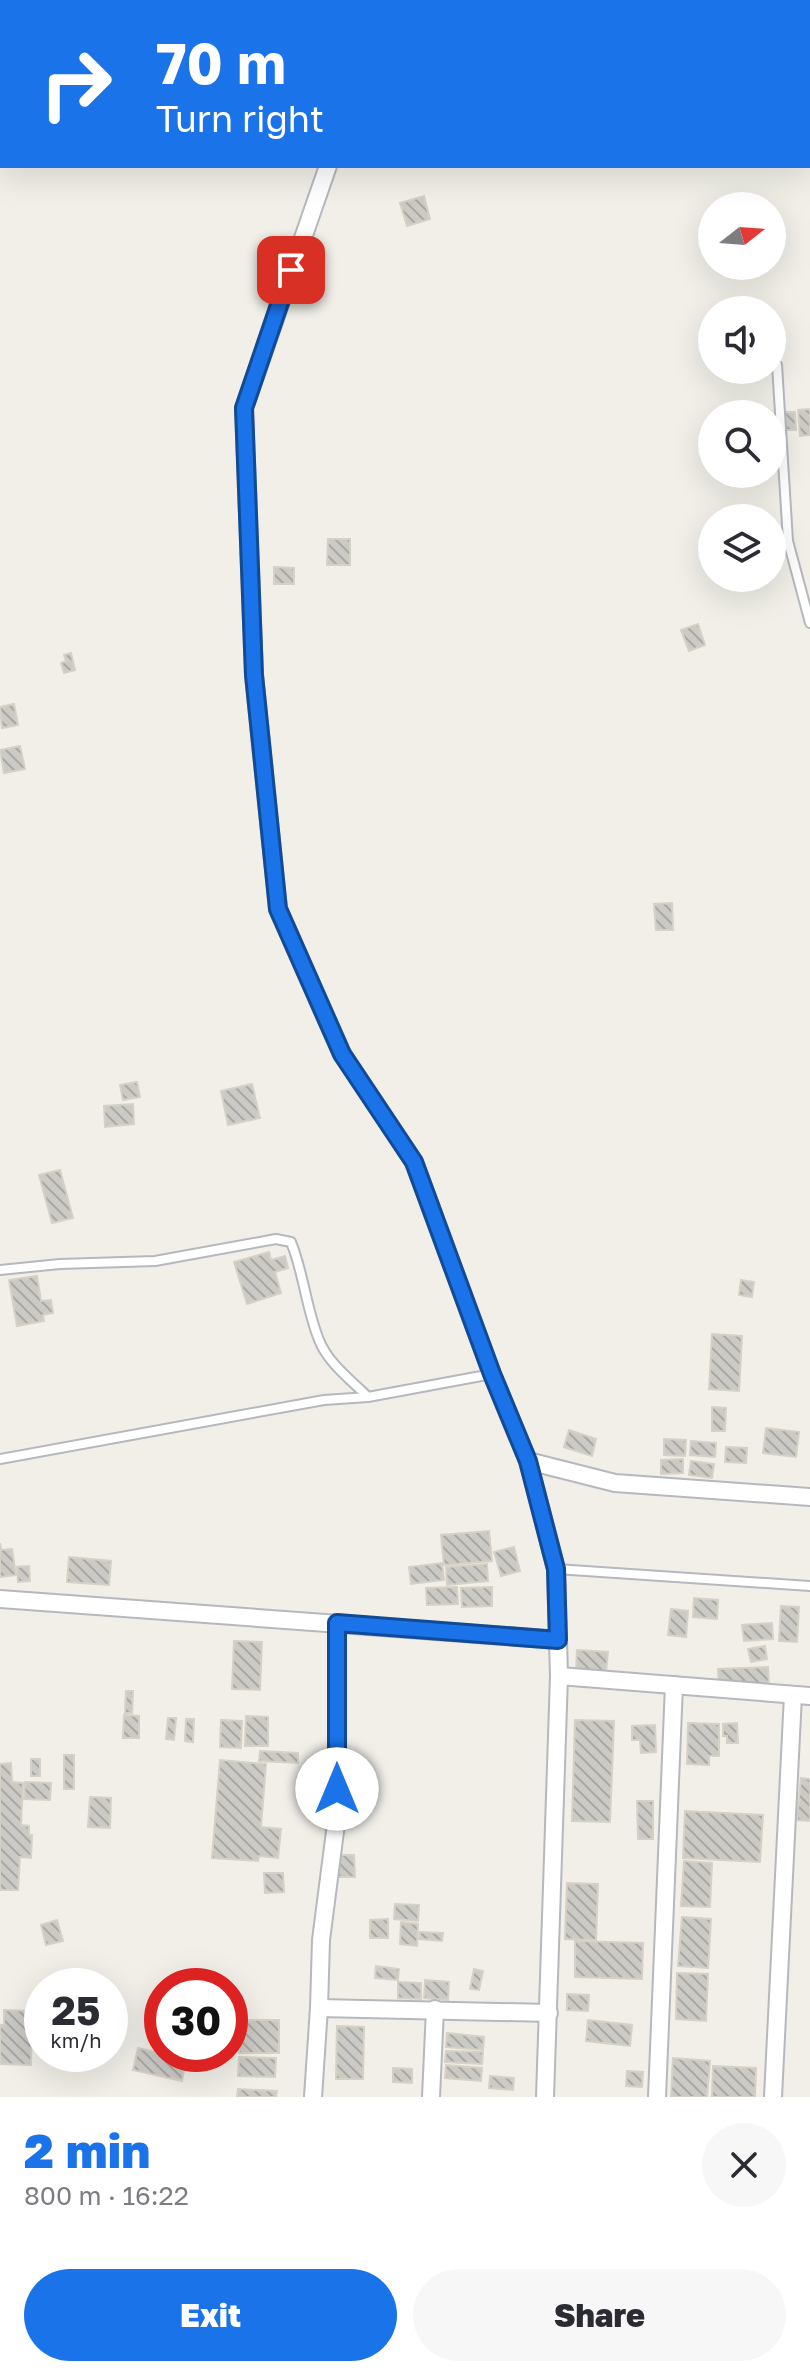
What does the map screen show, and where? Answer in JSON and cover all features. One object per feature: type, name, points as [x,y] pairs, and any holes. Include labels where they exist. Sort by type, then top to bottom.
[{"type":"street","points":[[327,168],[244,408],[254,675],[278,909],[342,1054],[414,1162],[492,1374],[528,1461],[556,1569],[559,1676],[545,2097]]},
{"type":"street","points":[[528,1461],[615,1483],[810,1497]]},
{"type":"street","points":[[0,1599],[558,1640]]},
{"type":"street","points":[[313,2097],[321,1940],[337,1816],[337,1623]]},
{"type":"street","points":[[559,1676],[801,1696],[773,2097]]},
{"type":"street","points":[[657,2097],[674,1685]]},
{"type":"street","points":[[319,2008],[549,2013]]},
{"type":"street","points":[[431,2097],[435,2009]]},
{"type":"lane","points":[[778,384],[788,541],[810,623]]},
{"type":"lane","points":[[0,1270],[60,1264],[155,1261],[276,1239],[291,1242],[300,1264],[319,1341],[333,1362],[368,1397]]},
{"type":"lane","points":[[0,1459],[324,1400],[368,1397],[492,1374]]},
{"type":"lane","points":[[556,1569],[810,1586]]},
{"type":"building","points":[[424,196],[430,219],[407,226],[400,203]]},
{"type":"building","points":[[810,409],[810,435],[800,436],[798,410]]},
{"type":"building","points":[[786,412],[795,412],[796,430],[786,430]]},
{"type":"building","points":[[328,539],[350,539],[350,565],[327,565]]},
{"type":"building","points":[[274,567],[294,568],[294,584],[274,584]]},
{"type":"building","points":[[698,624],[705,645],[689,651],[681,630]]},
{"type":"building","points":[[71,653],[75,670],[64,673],[61,663],[66,661],[64,655]]},
{"type":"building","points":[[14,704],[18,725],[2,728],[0,707]]},
{"type":"building","points":[[20,746],[25,769],[4,773],[0,750]]},
{"type":"building","points":[[672,903],[673,930],[656,930],[654,904]]},
{"type":"building","points":[[137,1082],[140,1097],[123,1100],[120,1085]]},
{"type":"building","points":[[252,1084],[260,1118],[228,1125],[221,1091]]},
{"type":"building","points":[[133,1104],[134,1124],[105,1127],[104,1106]]},
{"type":"building","points":[[60,1170],[73,1218],[52,1223],[39,1175]]},
{"type":"building","points":[[269,1252],[271,1260],[285,1256],[288,1268],[275,1272],[281,1293],[247,1304],[234,1262]]},
{"type":"building","points":[[37,1276],[41,1301],[51,1300],[53,1313],[43,1315],[44,1321],[17,1326],[9,1280]]},
{"type":"building","points":[[741,1280],[754,1282],[752,1297],[739,1295]]},
{"type":"building","points":[[712,1334],[742,1336],[739,1391],[709,1389]]},
{"type":"building","points":[[712,1407],[726,1408],[725,1431],[712,1431]]},
{"type":"building","points":[[766,1428],[799,1432],[796,1457],[763,1453]]},
{"type":"building","points":[[569,1430],[596,1439],[592,1456],[564,1447]]},
{"type":"building","points":[[664,1439],[686,1440],[685,1456],[664,1455]]},
{"type":"building","points":[[691,1441],[716,1443],[715,1457],[690,1455]]},
{"type":"building","points":[[726,1447],[747,1448],[746,1463],[725,1462]]},
{"type":"building","points":[[683,1459],[683,1473],[661,1474],[661,1460]]},
{"type":"building","points":[[691,1461],[714,1464],[712,1478],[689,1475]]},
{"type":"building","points":[[489,1531],[492,1561],[444,1565],[441,1535]]},
{"type":"building","points":[[0,1543],[1,1550],[12,1549],[16,1575],[0,1577]]},
{"type":"building","points":[[514,1547],[520,1571],[501,1576],[494,1552]]},
{"type":"building","points":[[69,1557],[111,1561],[109,1585],[67,1582]]},
{"type":"building","points":[[442,1563],[444,1580],[411,1584],[409,1567]]},
{"type":"building","points":[[487,1564],[488,1581],[447,1585],[446,1567]]},
{"type":"building","points":[[29,1566],[30,1581],[18,1582],[17,1567]]},
{"type":"building","points":[[457,1587],[458,1604],[427,1605],[426,1588]]},
{"type":"building","points":[[492,1587],[492,1606],[462,1607],[461,1588]]},
{"type":"building","points":[[694,1598],[718,1600],[717,1619],[693,1617]]},
{"type":"building","points":[[781,1606],[799,1607],[797,1642],[779,1641]]},
{"type":"building","points":[[671,1609],[688,1611],[686,1637],[668,1635]]},
{"type":"building","points":[[772,1623],[773,1639],[744,1641],[742,1625]]},
{"type":"building","points":[[234,1641],[262,1642],[260,1690],[232,1689]]},
{"type":"building","points":[[765,1646],[767,1659],[751,1662],[748,1649]]},
{"type":"building","points":[[577,1650],[608,1652],[606,1673],[576,1672]]},
{"type":"building","points":[[768,1667],[769,1685],[719,1688],[718,1669]]},
{"type":"building","points":[[126,1691],[133,1691],[132,1713],[125,1713]]},
{"type":"building","points":[[124,1715],[139,1716],[139,1738],[123,1738]]},
{"type":"building","points":[[246,1716],[268,1717],[268,1746],[245,1746]]},
{"type":"building","points":[[168,1718],[176,1718],[174,1740],[166,1739]]},
{"type":"building","points":[[186,1719],[194,1719],[193,1742],[185,1741]]},
{"type":"building","points":[[221,1720],[242,1721],[241,1748],[220,1747]]},
{"type":"building","points":[[575,1720],[614,1721],[610,1822],[572,1821]]},
{"type":"building","points":[[688,1723],[719,1724],[719,1756],[709,1756],[709,1765],[687,1764]]},
{"type":"building","points":[[737,1723],[738,1743],[727,1743],[727,1736],[723,1736],[723,1724]]},
{"type":"building","points":[[655,1725],[656,1752],[641,1753],[640,1740],[632,1740],[632,1726]]},
{"type":"building","points":[[260,1751],[298,1753],[298,1763],[259,1761]]},
{"type":"building","points":[[64,1755],[74,1755],[74,1789],[64,1789]]},
{"type":"building","points":[[31,1759],[40,1759],[40,1776],[31,1776]]},
{"type":"building","points":[[220,1760],[266,1764],[261,1827],[281,1829],[278,1858],[259,1856],[258,1861],[212,1858]]},
{"type":"building","points":[[11,1763],[12,1782],[23,1783],[21,1825],[29,1826],[29,1835],[32,1835],[31,1858],[20,1857],[18,1890],[0,1890],[0,1764]]},
{"type":"building","points":[[801,1778],[810,1779],[810,1821],[797,1820]]},
{"type":"building","points":[[25,1782],[51,1783],[50,1800],[24,1799]]},
{"type":"building","points":[[90,1797],[111,1798],[110,1828],[88,1827]]},
{"type":"building","points":[[637,1801],[653,1801],[653,1839],[638,1839]]},
{"type":"building","points":[[685,1811],[763,1815],[760,1862],[683,1858]]},
{"type":"building","points":[[338,1855],[354,1855],[355,1877],[338,1877]]},
{"type":"building","points":[[684,1861],[712,1863],[710,1907],[681,1906]]},
{"type":"building","points":[[264,1873],[283,1873],[284,1892],[265,1893]]},
{"type":"building","points":[[567,1883],[598,1884],[596,1940],[565,1939]]},
{"type":"building","points":[[395,1904],[419,1905],[418,1921],[394,1919]]},
{"type":"building","points":[[682,1917],[711,1919],[708,1968],[678,1966]]},
{"type":"building","points":[[388,1919],[388,1938],[370,1938],[370,1920]]},
{"type":"building","points":[[57,1920],[63,1941],[46,1945],[41,1925]]},
{"type":"building","points":[[401,1922],[418,1924],[417,1946],[400,1944]]},
{"type":"building","points":[[420,1932],[443,1933],[442,1941],[419,1939]]},
{"type":"building","points":[[575,1941],[643,1943],[642,1979],[575,1977]]},
{"type":"building","points":[[376,1966],[399,1969],[398,1980],[375,1978]]},
{"type":"building","points":[[474,1969],[483,1971],[479,1990],[470,1989]]},
{"type":"building","points":[[677,1973],[708,1974],[706,2021],[676,2019]]},
{"type":"building","points":[[425,1980],[449,1982],[448,2000],[424,1998]]},
{"type":"building","points":[[398,1982],[421,1983],[421,1999],[398,1998]]},
{"type":"building","points":[[567,1994],[589,1995],[588,2011],[567,2010]]},
{"type":"building","points":[[4,2010],[24,2011],[24,2065],[0,2064],[0,2025],[4,2025]]},
{"type":"building","points":[[248,2020],[279,2020],[279,2053],[248,2053]]},
{"type":"building","points":[[588,2020],[632,2025],[630,2046],[586,2041]]},
{"type":"building","points":[[337,2026],[364,2027],[363,2079],[336,2079]]},
{"type":"building","points":[[447,2033],[484,2037],[483,2050],[446,2047]]},
{"type":"building","points":[[138,2048],[144,2049],[144,2072],[184,2072],[182,2081],[133,2070]]},
{"type":"building","points":[[446,2051],[483,2052],[482,2064],[445,2062]]},
{"type":"building","points":[[248,2057],[276,2058],[275,2077],[238,2076],[238,2072],[248,2072]]},
{"type":"building","points":[[673,2058],[710,2061],[707,2097],[671,2097]]},
{"type":"building","points":[[446,2065],[482,2068],[481,2081],[445,2078]]},
{"type":"building","points":[[713,2066],[756,2068],[755,2097],[712,2097]]},
{"type":"building","points":[[393,2068],[412,2069],[412,2083],[393,2082]]},
{"type":"building","points":[[627,2071],[643,2072],[642,2087],[626,2086]]},
{"type":"building","points":[[490,2076],[514,2078],[513,2090],[489,2088]]},
{"type":"building","points":[[238,2089],[277,2091],[276,2097],[237,2097]]},
{"type":"route","points":[[291,270],[244,408],[254,675],[278,909],[342,1054],[414,1162],[492,1374],[528,1461],[556,1569],[558,1640],[337,1623],[337,1789]]}]
